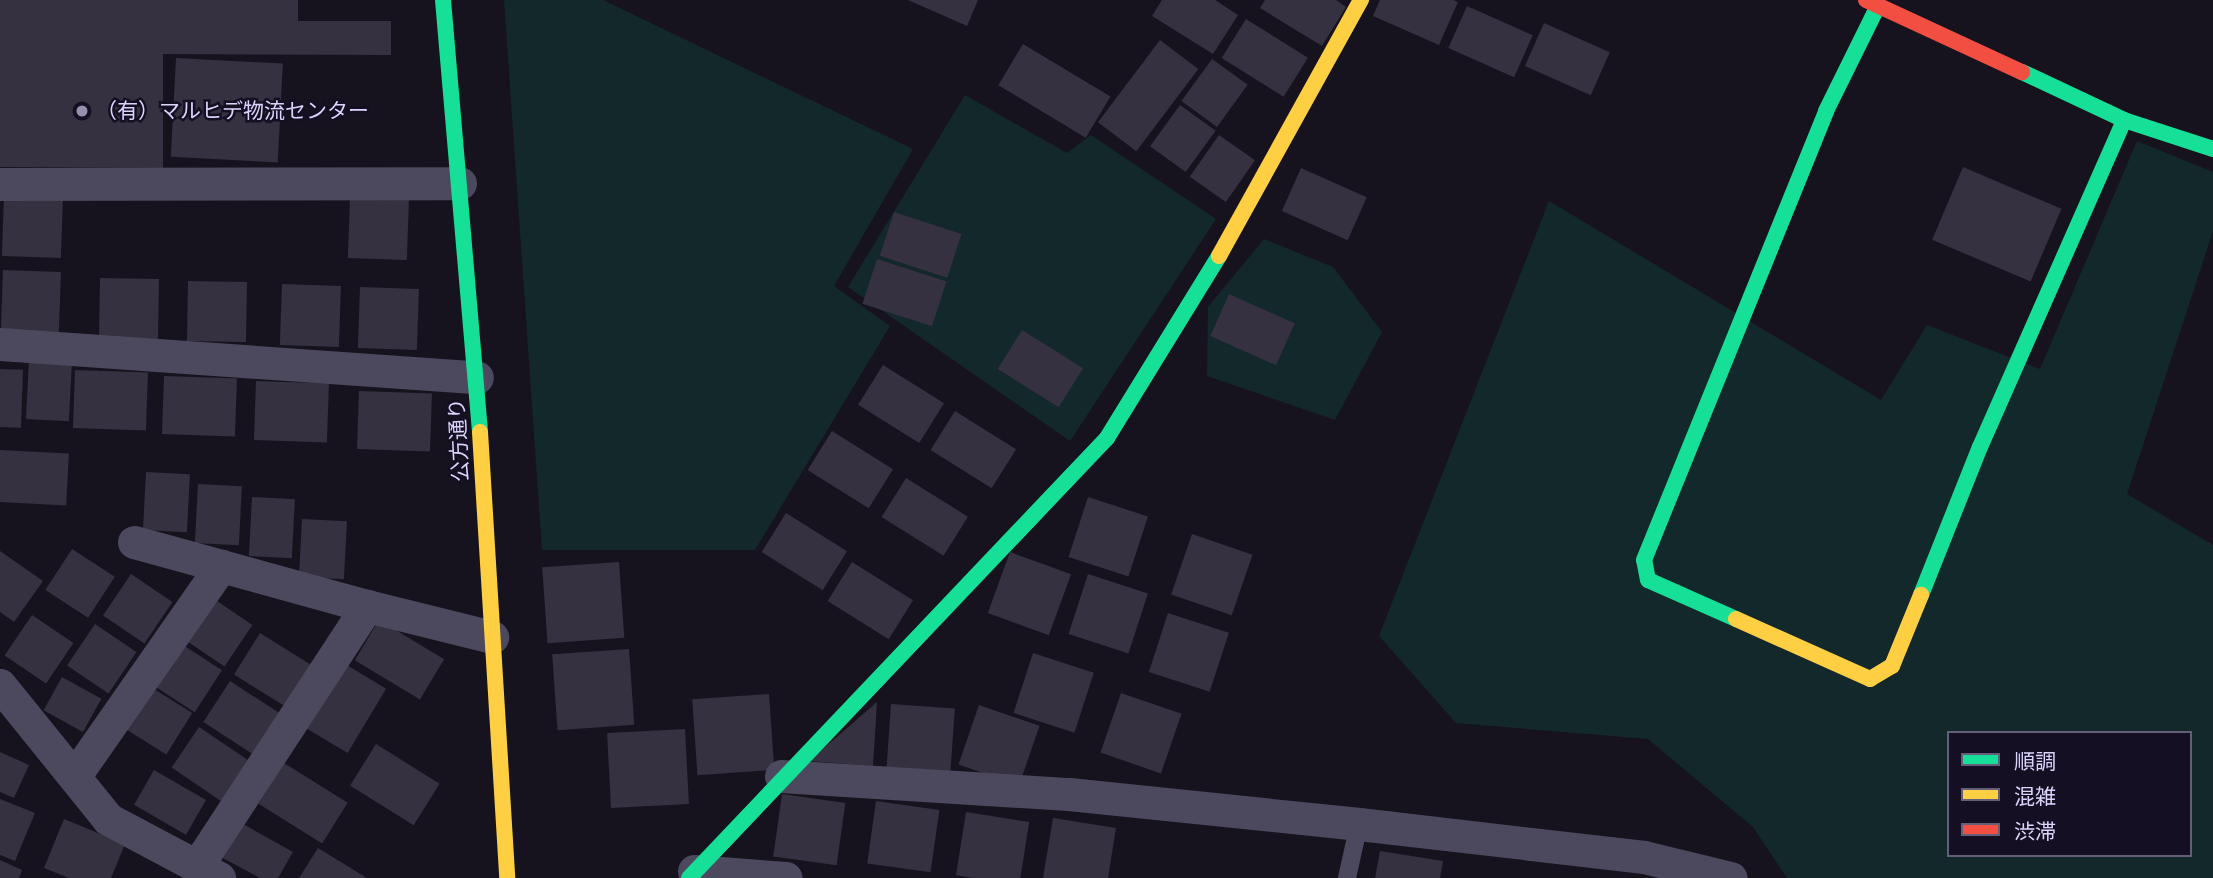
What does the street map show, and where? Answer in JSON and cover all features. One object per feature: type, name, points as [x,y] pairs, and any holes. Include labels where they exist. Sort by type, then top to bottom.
[{"type":"street","name":"公方通り","points":[[443,0],[477,377],[507,878]]},
{"type":"street","points":[[692,875],[781,776],[1107,438],[1226,245],[1361,0]]},
{"type":"street","points":[[2124,120],[1980,447],[1892,666],[1870,679],[1648,580],[1644,560],[1729,345],[1872,3],[2124,120],[2213,149]]},
{"type":"street","points":[[0,184],[460,183]]},
{"type":"street","points":[[0,344],[477,377]]},
{"type":"street","points":[[134,542],[492,637]]},
{"type":"street","points":[[76,774],[220,566]]},
{"type":"street","points":[[0,685],[76,774],[108,818],[208,872],[367,606]]},
{"type":"street","points":[[781,776],[1069,794],[1359,824],[1644,857],[1731,878]]},
{"type":"street","points":[[692,875],[786,878]]},
{"type":"lane","points":[[1347,878],[1359,824]]},
{"type":"green space","points":[[504,0],[603,0],[913,149],[834,286],[890,326],[755,550],[542,550]]},
{"type":"green space","points":[[965,95],[1067,153],[1091,135],[1216,219],[1070,441],[848,287]]},
{"type":"green space","points":[[2137,141],[2213,172],[2213,231],[2127,494],[2213,545],[2213,878],[1787,878],[1753,827],[1648,739],[1456,723],[1379,636],[1549,201],[1881,400],[1927,325],[2040,369]]},
{"type":"green space","points":[[1264,239],[1333,267],[1382,332],[1335,420],[1207,376],[1208,307]]},
{"type":"building","name":"（有）マルヒデ物流センター","points":[[0,0],[298,0],[298,21],[391,21],[391,55],[163,54],[163,168],[0,167]]},
{"type":"building","points":[[908,0],[978,0],[967,26]]},
{"type":"building","points":[[1162,0],[1215,0],[1238,15],[1213,54],[1152,16]]},
{"type":"building","points":[[1265,0],[1336,0],[1346,7],[1322,46],[1260,8]]},
{"type":"building","points":[[1380,0],[1458,2],[1439,45],[1373,16]]},
{"type":"building","points":[[1467,6],[1533,35],[1514,77],[1448,48]]},
{"type":"building","points":[[1246,19],[1308,58],[1284,97],[1222,58]]},
{"type":"building","points":[[1544,23],[1610,52],[1591,95],[1525,66]]},
{"type":"building","points":[[1160,40],[1198,69],[1136,151],[1098,122]]},
{"type":"building","points":[[1023,44],[1110,97],[1086,138],[998,85]]},
{"type":"building","points":[[176,58],[283,64],[278,162],[171,157]]},
{"type":"building","points":[[1212,59],[1248,85],[1217,127],[1181,101]]},
{"type":"building","points":[[1180,105],[1216,131],[1186,172],[1150,146]]},
{"type":"building","points":[[1219,135],[1255,160],[1226,202],[1190,177]]},
{"type":"building","points":[[1963,167],[2061,209],[2031,282],[1932,240]]},
{"type":"building","points":[[1301,168],[1367,197],[1348,240],[1282,211]]},
{"type":"building","points":[[4,195],[63,197],[61,258],[2,256]]},
{"type":"building","points":[[350,197],[409,199],[407,260],[348,258]]},
{"type":"building","points":[[894,212],[962,234],[947,278],[880,256]]},
{"type":"building","points":[[877,259],[946,282],[932,326],[862,304]]},
{"type":"building","points":[[3,270],[61,272],[59,333],[1,331]]},
{"type":"building","points":[[100,278],[159,279],[158,339],[99,338]]},
{"type":"building","points":[[188,281],[247,282],[246,342],[187,341]]},
{"type":"building","points":[[282,284],[341,286],[339,347],[280,345]]},
{"type":"building","points":[[360,287],[419,289],[417,350],[358,348]]},
{"type":"building","points":[[1229,294],[1295,323],[1276,365],[1210,336]]},
{"type":"building","points":[[1022,330],[1083,368],[1059,407],[998,369]]},
{"type":"building","points":[[29,360],[72,362],[69,421],[26,419]]},
{"type":"building","points":[[883,365],[944,403],[919,443],[858,405]]},
{"type":"building","points":[[0,369],[23,370],[21,428],[0,427]]},
{"type":"building","points":[[75,370],[148,373],[146,431],[73,428]]},
{"type":"building","points":[[164,376],[237,379],[235,437],[162,434]]},
{"type":"building","points":[[256,381],[329,384],[327,443],[254,440]]},
{"type":"building","points":[[359,391],[432,394],[430,452],[357,449]]},
{"type":"building","points":[[955,411],[1016,449],[992,488],[931,450]]},
{"type":"building","points":[[832,431],[893,469],[869,508],[808,470]]},
{"type":"building","points":[[0,450],[69,454],[66,506],[0,502]]},
{"type":"building","points":[[146,472],[190,474],[187,532],[143,530]]},
{"type":"building","points":[[906,478],[968,517],[944,556],[882,517]]},
{"type":"building","points":[[198,484],[242,486],[239,545],[195,543]]},
{"type":"building","points":[[252,497],[295,499],[292,558],[249,556]]},
{"type":"building","points":[[1088,497],[1148,516],[1128,576],[1069,557]]},
{"type":"building","points":[[786,513],[847,551],[823,590],[762,552]]},
{"type":"building","points":[[302,519],[347,521],[344,579],[299,577]]},
{"type":"building","points":[[1192,534],[1253,555],[1232,615],[1171,595]]},
{"type":"building","points":[[72,549],[115,577],[88,618],[45,590]]},
{"type":"building","points":[[0,551],[43,581],[14,622],[0,612]]},
{"type":"building","points":[[1010,552],[1071,574],[1049,635],[988,613]]},
{"type":"building","points":[[619,562],[624,638],[547,643],[542,567]]},
{"type":"building","points":[[852,562],[913,600],[889,639],[828,601]]},
{"type":"building","points":[[131,574],[172,602],[144,643],[103,615]]},
{"type":"building","points":[[1088,574],[1148,593],[1128,653],[1069,634]]},
{"type":"building","points":[[211,597],[252,625],[224,666],[183,638]]},
{"type":"building","points":[[1168,613],[1229,633],[1210,692],[1149,672]]},
{"type":"building","points":[[32,615],[73,643],[46,684],[5,656]]},
{"type":"building","points":[[379,620],[444,659],[420,699],[355,660]]},
{"type":"building","points":[[95,624],[136,652],[108,693],[67,665]]},
{"type":"building","points":[[260,633],[318,669],[292,711],[234,675]]},
{"type":"building","points":[[180,643],[222,670],[195,712],[153,685]]},
{"type":"building","points":[[629,649],[634,725],[557,730],[552,654]]},
{"type":"building","points":[[1033,653],[1094,673],[1074,733],[1014,713]]},
{"type":"building","points":[[345,664],[386,689],[348,753],[306,728]]},
{"type":"building","points":[[62,677],[101,699],[83,732],[44,710]]},
{"type":"building","points":[[230,681],[287,718],[260,759],[203,722]]},
{"type":"building","points":[[149,686],[192,713],[166,755],[123,728]]},
{"type":"building","points":[[1121,693],[1182,714],[1161,773],[1100,753]]},
{"type":"building","points":[[769,694],[774,770],[697,775],[692,699]]},
{"type":"building","points":[[877,702],[873,766],[809,761]]},
{"type":"building","points":[[891,704],[955,708],[950,771],[887,767]]},
{"type":"building","points":[[979,705],[1040,726],[1019,785],[958,765]]},
{"type":"building","points":[[199,727],[255,765],[228,806],[172,768]]},
{"type":"building","points":[[685,729],[689,804],[611,808],[607,733]]},
{"type":"building","points":[[376,744],[440,784],[414,825],[350,786]]},
{"type":"building","points":[[0,752],[29,765],[14,798],[0,792]]},
{"type":"building","points":[[284,763],[348,803],[322,843],[259,804]]},
{"type":"building","points":[[154,770],[206,800],[186,835],[134,805]]},
{"type":"building","points":[[782,794],[845,803],[837,865],[773,856]]},
{"type":"building","points":[[0,799],[35,813],[15,861],[0,855]]},
{"type":"building","points":[[876,801],[939,810],[931,872],[867,863]]},
{"type":"building","points":[[966,812],[1029,822],[1020,878],[956,875]]},
{"type":"building","points":[[1053,818],[1116,828],[1108,878],[1043,878]]},
{"type":"building","points":[[64,819],[125,844],[111,878],[69,878],[44,868]]},
{"type":"building","points":[[241,823],[293,852],[278,878],[260,878],[221,857]]},
{"type":"building","points":[[318,848],[367,878],[299,878]]},
{"type":"building","points":[[1380,851],[1443,861],[1440,878],[1375,878]]},
{"type":"building","points":[[0,860],[22,870],[19,878],[0,878]]},
{"type":"traffic: fast","points":[[443,0],[480,432]]},
{"type":"traffic: fast","points":[[1736,619],[1648,580],[1644,560],[1826,111],[1878,6]]},
{"type":"traffic: fast","points":[[2022,72],[2124,120],[2213,149]]},
{"type":"traffic: fast","points":[[1921,595],[1980,447],[2124,120]]},
{"type":"traffic: fast","points":[[689,878],[1107,438],[1219,256]]},
{"type":"traffic: slow","points":[[1219,256],[1361,0]]},
{"type":"traffic: slow","points":[[480,432],[507,878]]},
{"type":"traffic: slow","points":[[1736,619],[1870,679],[1892,666],[1921,595]]},
{"type":"traffic: jam","points":[[1866,0],[2022,72]]},
{"type":"place","name":"（有）マルヒデ物流センター","points":[[82,111]]}]
